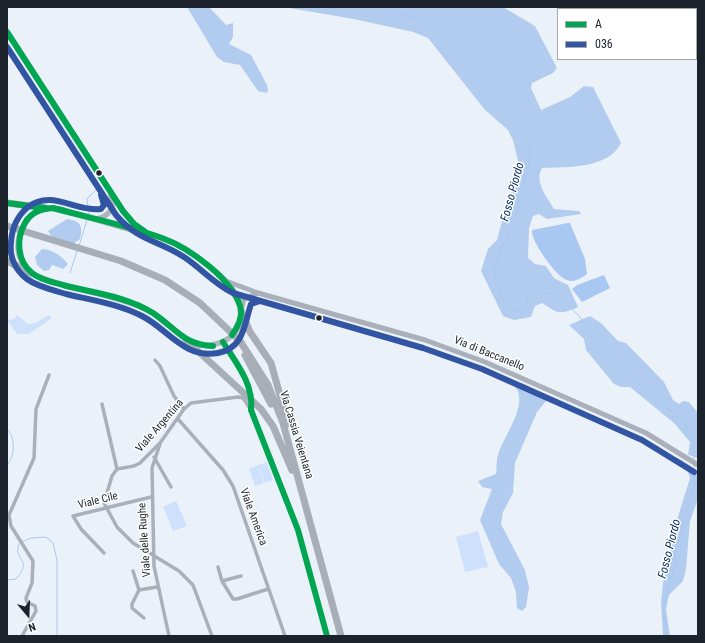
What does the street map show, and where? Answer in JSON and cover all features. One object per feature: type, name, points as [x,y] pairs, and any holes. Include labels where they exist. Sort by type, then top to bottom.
[{"type":"highway","points":[[7,203],[46,208]]},
{"type":"highway","name":"Via Cassia Veientana","points":[[7,226],[72,249]]},
{"type":"highway","name":"Via Cassia Veientana","points":[[7,231],[80,251],[141,273],[163,284],[197,306],[226,329],[239,343],[273,408],[294,470],[336,636]]},
{"type":"highway","points":[[7,261],[31,273]]},
{"type":"highway","points":[[241,311],[250,332],[266,355],[275,374],[295,453],[294,470]]},
{"type":"highway","points":[[187,341],[261,408],[273,426],[294,470]]},
{"type":"highway","name":"Via Cassia Veientana","points":[[298,485],[341,636]]},
{"type":"main road","points":[[7,32],[108,188],[134,224],[154,236]]},
{"type":"main road","points":[[89,218],[104,217],[110,211],[113,202],[108,188]]},
{"type":"main road","points":[[46,208],[61,209],[89,218],[154,236],[188,250],[224,280],[236,296],[241,311],[237,329],[223,342],[206,346],[187,341],[159,317],[144,308],[50,281],[31,273],[22,261],[18,247],[20,234],[25,222],[35,212],[46,208]]},
{"type":"street","name":"Via di Baccanello","points":[[224,280],[258,294],[425,340],[486,362],[646,433],[698,466]]},
{"type":"street","points":[[241,311],[246,297],[258,294]]},
{"type":"street","points":[[223,342],[249,385],[253,405],[252,410],[298,530],[327,636]]},
{"type":"street","points":[[155,360],[160,366],[174,396],[184,409]]},
{"type":"street","points":[[22,636],[36,611],[35,606],[26,602],[26,598],[32,583],[33,561],[15,532],[9,515],[34,458],[36,409],[49,374]]},
{"type":"street","name":"Viale Argentina","points":[[117,470],[140,463],[160,443],[184,409],[197,401],[238,397],[243,398],[252,410]]},
{"type":"street","points":[[102,404],[117,470],[112,476],[104,503],[117,527],[133,544],[187,578],[193,585],[212,636]]},
{"type":"street","name":"Viale America","points":[[178,419],[229,479],[242,510],[285,636]]},
{"type":"street","name":"Viale delle Rughe","points":[[160,443],[154,457],[152,468],[151,497],[154,566],[157,586],[169,636]]},
{"type":"street","points":[[154,457],[171,487]]},
{"type":"street","name":"Viale Cile","points":[[104,553],[81,529],[73,516],[151,497]]},
{"type":"street","points":[[218,567],[222,581],[234,599],[268,589]]},
{"type":"street","name":"Viale delle Rughe","points":[[133,570],[139,590],[132,604],[132,608],[144,618]]},
{"type":"street","points":[[222,581],[241,576]]},
{"type":"street","points":[[139,590],[157,586]]},
{"type":"shaded area","points":[[187,7],[209,7],[226,25],[233,23],[233,37],[229,44],[251,55],[267,85],[267,93],[258,91],[240,65],[224,62],[217,57]]},
{"type":"shaded area","points":[[283,7],[503,7],[535,26],[557,68],[553,73],[532,83],[531,88],[541,110],[570,97],[584,86],[593,87],[621,143],[607,158],[597,162],[574,167],[542,168],[540,173],[540,184],[554,209],[579,211],[581,214],[547,219],[539,214],[533,216],[529,228],[528,258],[535,264],[546,266],[554,278],[568,285],[578,307],[559,312],[542,303],[535,306],[531,317],[514,320],[503,316],[481,271],[488,249],[497,240],[502,221],[507,214],[518,161],[513,140],[508,130],[485,110],[428,38],[413,32],[354,19]]},
{"type":"shaded area","points":[[67,219],[75,221],[81,227],[80,239],[73,244],[51,236],[48,231]]},
{"type":"shaded area","points":[[570,223],[585,259],[587,274],[578,280],[573,281],[563,278],[551,266],[535,242],[532,230]]},
{"type":"shaded area","points":[[42,249],[49,250],[63,258],[68,264],[63,269],[52,265],[49,270],[44,271],[37,265],[35,257]]},
{"type":"shaded area","points":[[604,275],[610,288],[582,302],[572,289],[577,285]]},
{"type":"shaded area","points":[[17,315],[28,324],[35,323],[49,315],[52,318],[29,334],[17,334],[7,320],[14,319]]},
{"type":"shaded area","points":[[590,316],[601,323],[618,341],[626,343],[664,382],[673,400],[679,404],[683,401],[689,402],[698,413],[698,458],[688,455],[690,442],[675,424],[630,387],[621,387],[614,384],[586,350],[584,339],[569,325]]},
{"type":"shaded area","points":[[522,383],[547,395],[547,400],[537,412],[515,463],[513,493],[503,512],[501,524],[525,570],[529,587],[526,607],[522,611],[517,608],[516,592],[511,578],[499,564],[480,520],[492,489],[482,487],[478,481],[496,474],[498,455],[518,409],[518,392],[513,385]]},
{"type":"shaded area","points":[[672,456],[680,459],[698,471],[698,499],[690,521],[686,569],[683,581],[669,595],[666,609],[670,636],[663,636],[661,603],[663,583],[676,523],[690,478],[687,470]]},
{"type":"shaded area","points":[[267,462],[273,480],[265,483],[258,465]]},
{"type":"shaded area","points":[[258,465],[264,483],[255,486],[249,469]]},
{"type":"shaded area","points":[[176,501],[187,526],[173,531],[163,507]]},
{"type":"shaded area","points":[[478,531],[488,567],[465,572],[456,537]]},
{"type":"waterway","name":"Fosso Piordo","points":[[385,7],[433,26],[446,38],[480,87],[488,92],[497,103],[517,119],[530,142],[530,159],[512,228],[499,252],[494,269],[496,282],[505,303],[511,309],[518,312],[525,308],[528,295],[534,289],[544,294],[554,293],[559,295],[580,317],[597,346],[635,382],[645,387],[683,422],[693,442],[694,459]]},
{"type":"waterway","points":[[89,215],[87,199],[98,188]]},
{"type":"waterway","points":[[79,246],[87,220]]},
{"type":"waterway","points":[[70,273],[77,251]]},
{"type":"waterway","points":[[7,429],[13,442],[12,457],[7,465]]},
{"type":"waterway","name":"Fosso Piordo","points":[[667,636],[663,608],[674,568],[676,550],[695,484],[694,466]]},
{"type":"waterway","points":[[22,542],[31,538],[46,537],[53,543],[57,560],[57,636]]},
{"type":"waterway","points":[[7,580],[16,579],[23,567],[23,563],[18,553],[19,544]]},
{"type":"transit line","name":"A","points":[[7,32],[123,211],[134,224],[144,231]]},
{"type":"transit line","name":"036","points":[[7,47],[116,215],[124,224],[140,235],[175,251],[226,289],[233,293],[423,348],[482,369],[642,440],[694,472]]},
{"type":"transit line","name":"036","points":[[101,195],[104,205],[101,209],[91,209],[64,202],[46,200],[37,202],[24,211],[18,218],[14,227],[11,252],[16,267],[27,279],[46,288],[114,305],[133,312],[151,322],[177,342],[195,352],[206,354],[218,353],[233,346],[242,334],[251,304],[260,301]]},
{"type":"transit line","name":"A","points":[[7,203],[45,208]]},
{"type":"transit line","name":"A","points":[[213,346],[194,343],[180,335],[161,319],[143,307],[121,299],[51,282],[32,273],[23,262],[19,243],[22,229],[27,219],[33,214],[44,209],[53,208],[149,233],[185,249],[209,266],[230,288],[237,299],[241,310],[241,317],[232,335]]},
{"type":"transit line","name":"A","points":[[223,342],[243,374],[250,391],[251,410],[298,530],[327,636]]}]
